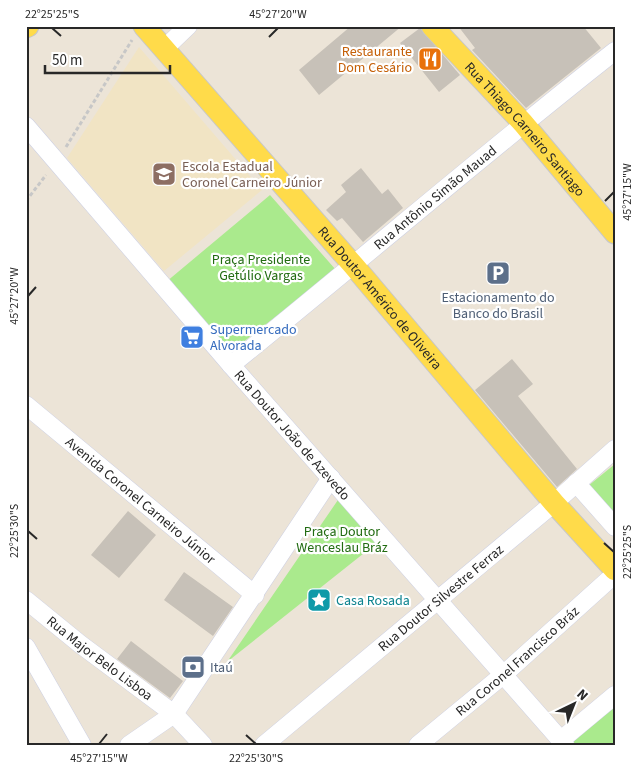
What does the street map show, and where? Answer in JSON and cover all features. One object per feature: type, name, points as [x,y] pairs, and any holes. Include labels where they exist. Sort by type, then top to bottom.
[{"type":"main road","name":"Rua Thiago Carneiro Santiago","points":[[432,26],[523,123],[615,233]]},
{"type":"main road","name":"Rua Doutor Américo de Oliveira","points":[[140,30],[164,49],[354,266],[554,503],[615,570]]},
{"type":"street","points":[[164,49],[188,26]]},
{"type":"street","name":"Rua Antônio Simão Mauad","points":[[231,365],[354,266],[523,123],[615,50]]},
{"type":"street","name":"Rua Doutor João de Azevedo","points":[[26,126],[231,365],[563,742]]},
{"type":"street","name":"Avenida Coronel Carneiro Júnior","points":[[26,405],[255,596]]},
{"type":"street","name":"Rua Doutor Silvestre Ferraz","points":[[264,745],[554,503],[615,449]]},
{"type":"street","points":[[129,745],[174,714],[255,596],[332,478]]},
{"type":"street","points":[[576,483],[615,527]]},
{"type":"street","name":"Rua Coronel Francisco Bráz","points":[[418,745],[503,675],[615,574]]},
{"type":"street","name":"Rua Major Belo Lisboa","points":[[26,600],[80,644],[174,714],[203,745]]},
{"type":"street","points":[[26,646],[82,745]]},
{"type":"street","points":[[26,670],[53,696]]},
{"type":"street","points":[[563,742],[615,695]]},
{"type":"path","points":[[26,201],[57,161],[140,30]]},
{"type":"shaded area","name":"Escola Estadual Coronel Carneiro Júnior","points":[[139,47],[262,190],[164,271],[67,158]]},
{"type":"green space","name":"Praça Presidente Getúlio Vargas","points":[[270,195],[336,270],[229,353],[166,282]]},
{"type":"green space","points":[[615,464],[615,517],[588,486]]},
{"type":"green space","name":"Praça Doutor Wenceslau Bráz","points":[[340,497],[378,542],[227,662]]},
{"type":"green space","points":[[615,706],[615,745],[575,745],[572,740]]},
{"type":"building","points":[[351,26],[402,26],[319,95],[299,70]]},
{"type":"building","points":[[458,26],[583,26],[601,48],[526,108],[472,50],[475,48]]},
{"type":"building","name":"Restaurante Dom Cesário","points":[[420,28],[460,75],[439,92],[400,43]]},
{"type":"building","points":[[361,168],[382,194],[388,189],[403,208],[363,242],[342,218],[337,221],[326,210],[346,192],[341,185]]},
{"type":"building","points":[[512,359],[533,384],[518,396],[577,469],[557,487],[475,390]]},
{"type":"building","points":[[128,511],[156,535],[119,578],[91,555]]},
{"type":"building","points":[[184,572],[233,607],[213,636],[164,600]]},
{"type":"building","points":[[131,641],[183,681],[170,698],[117,659]]},
{"type":"place","name":"Restaurante Dom Cesário","points":[[430,59]]},
{"type":"place","name":"Escola Estadual Coronel Carneiro Júnior","points":[[164,174]]},
{"type":"place","name":"Estacionamento do Banco do Brasil","points":[[498,273]]},
{"type":"place","name":"Supermercado Alvorada","points":[[192,337]]},
{"type":"place","name":"Casa Rosada","points":[[319,600]]},
{"type":"place","name":"Itaú","points":[[193,667]]}]
